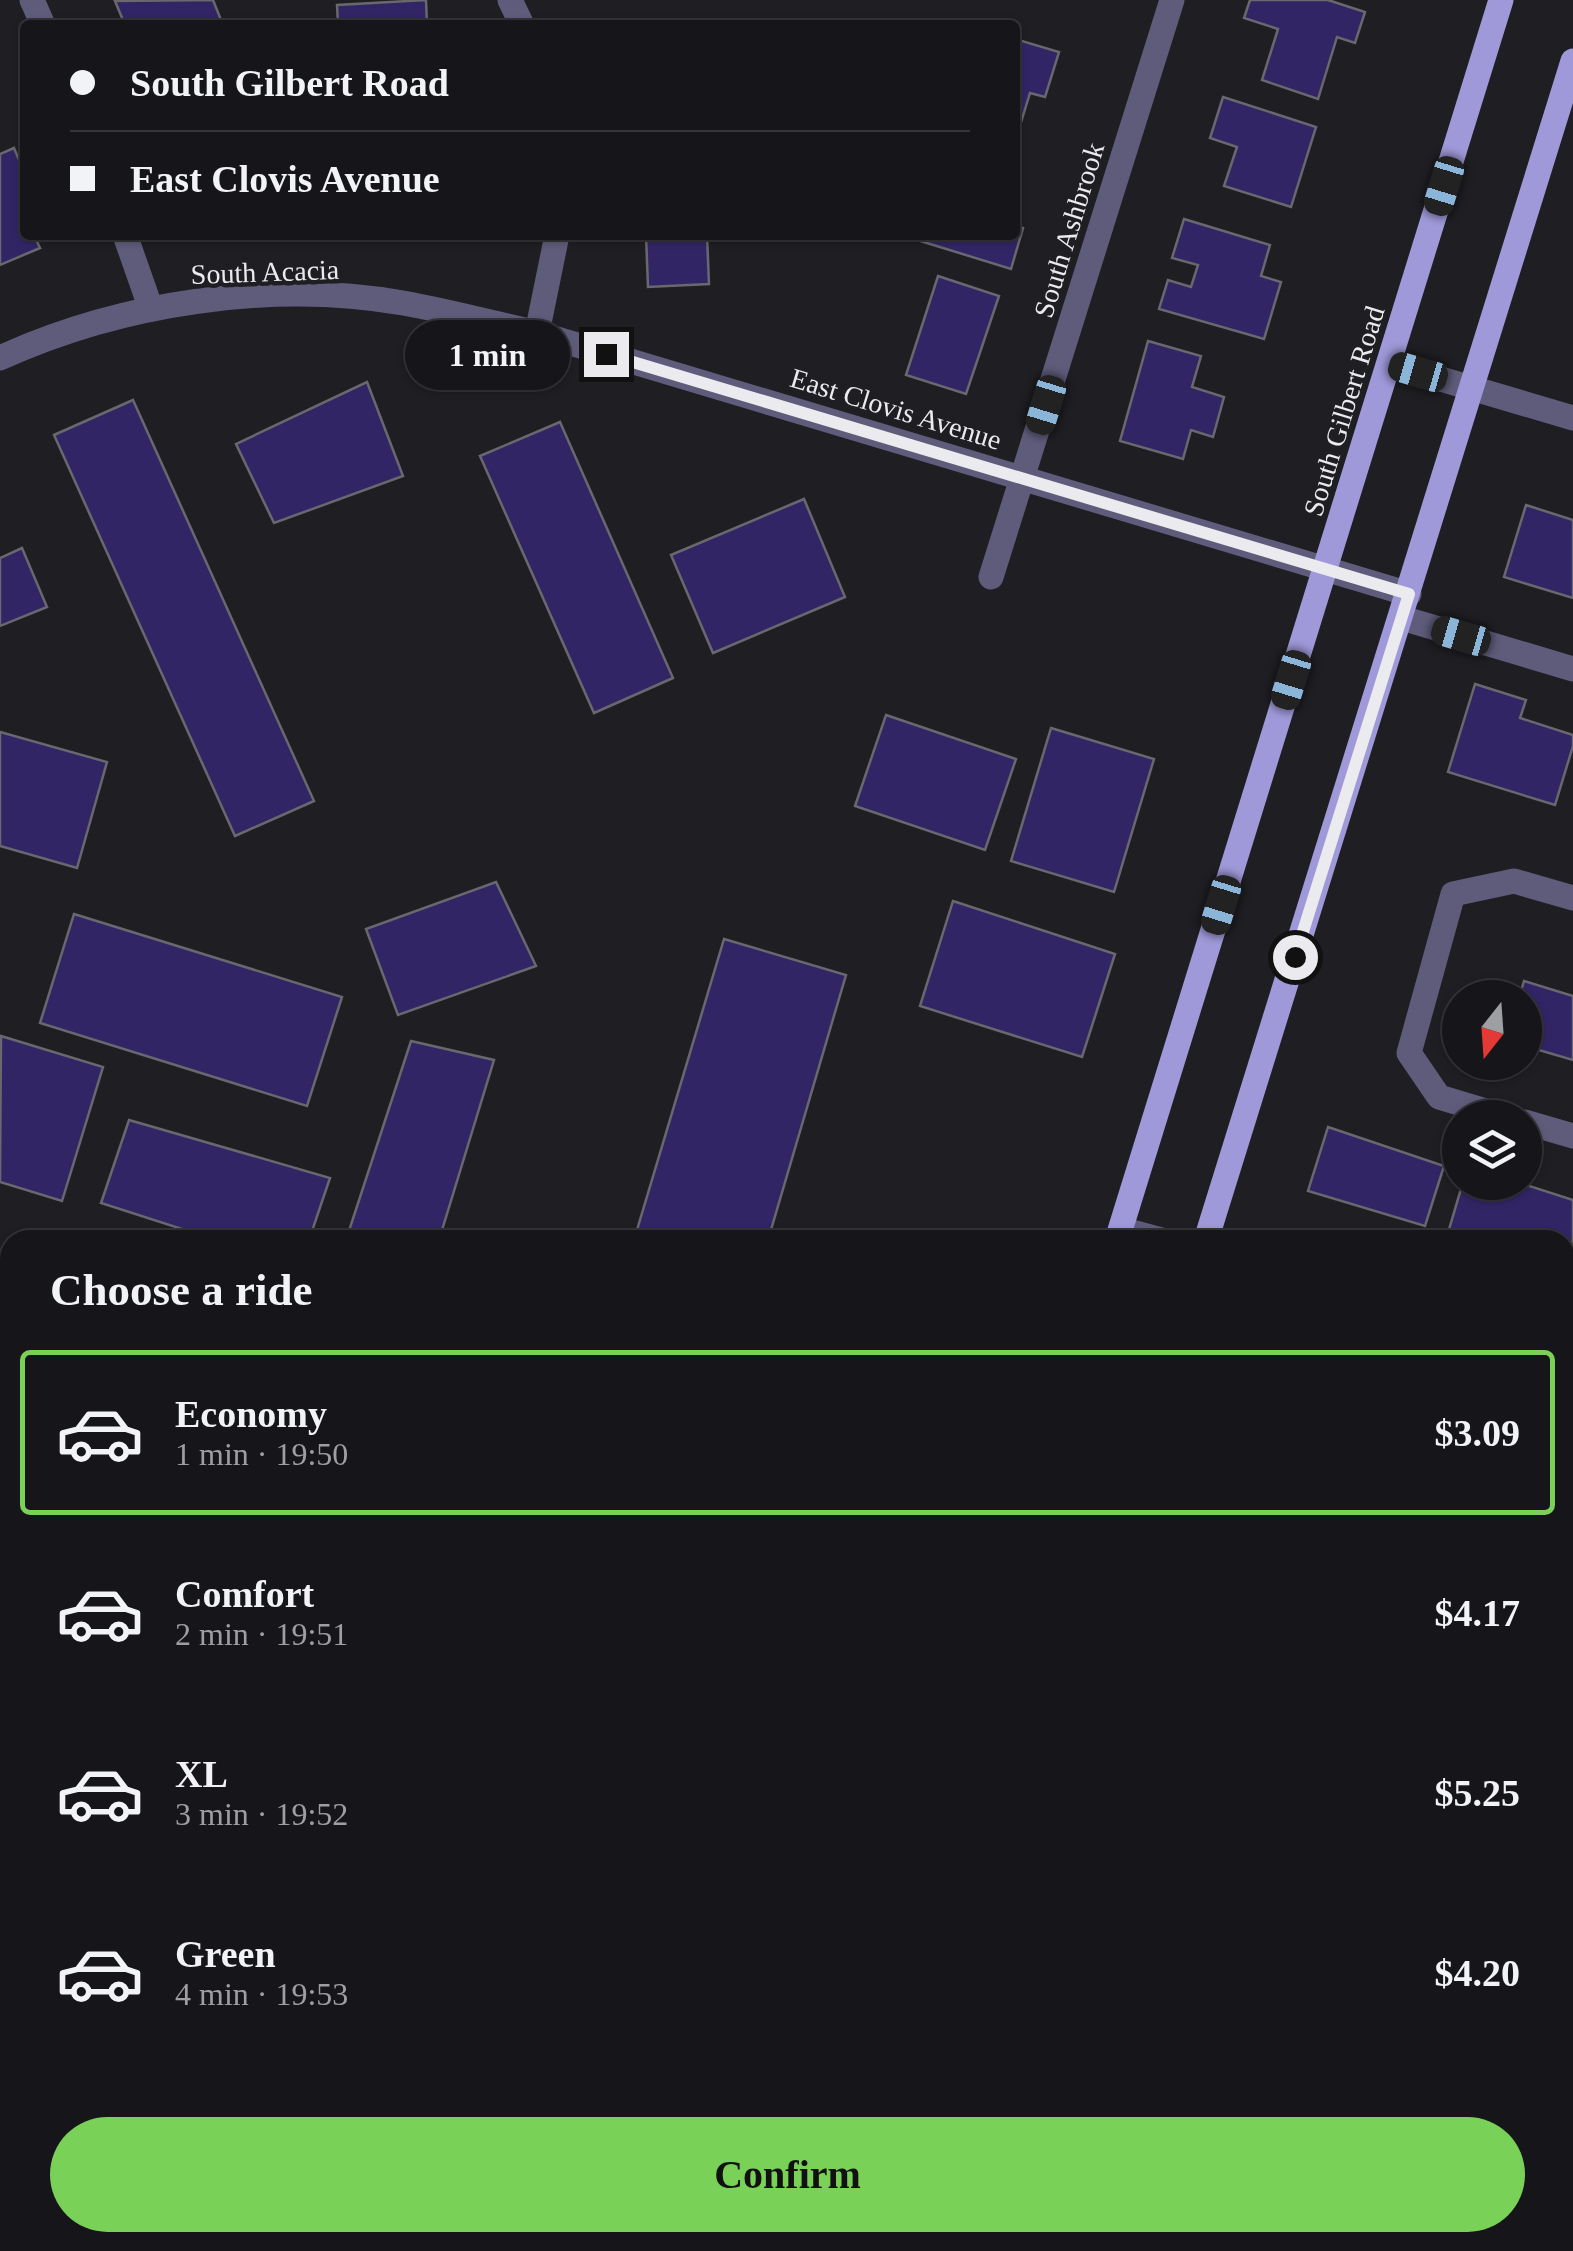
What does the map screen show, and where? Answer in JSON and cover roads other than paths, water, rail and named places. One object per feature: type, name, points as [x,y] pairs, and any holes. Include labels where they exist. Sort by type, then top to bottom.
[{"type":"main road","name":"South Gilbert Road","points":[[1120,1230],[1501,0]]},
{"type":"main road","points":[[1209,1230],[1573,62]]},
{"type":"street","name":"South Ashbrook","points":[[991,577],[1172,0]]},
{"type":"street","points":[[127,240],[151,309]]},
{"type":"street","points":[[537,333],[556,240]]},
{"type":"street","name":"South Acacia","points":[[0,358],[51,335],[151,309],[230,298],[332,296],[401,303],[537,333]]},
{"type":"street","name":"East Clovis Avenue","points":[[537,333],[1326,570],[1406,606],[1573,668]]},
{"type":"street","points":[[1390,364],[1573,418]]},
{"type":"street","points":[[1452,1100],[1439,1096],[1409,1054],[1453,894],[1514,882],[1573,898]]},
{"type":"street","points":[[1542,1127],[1573,1136]]}]
